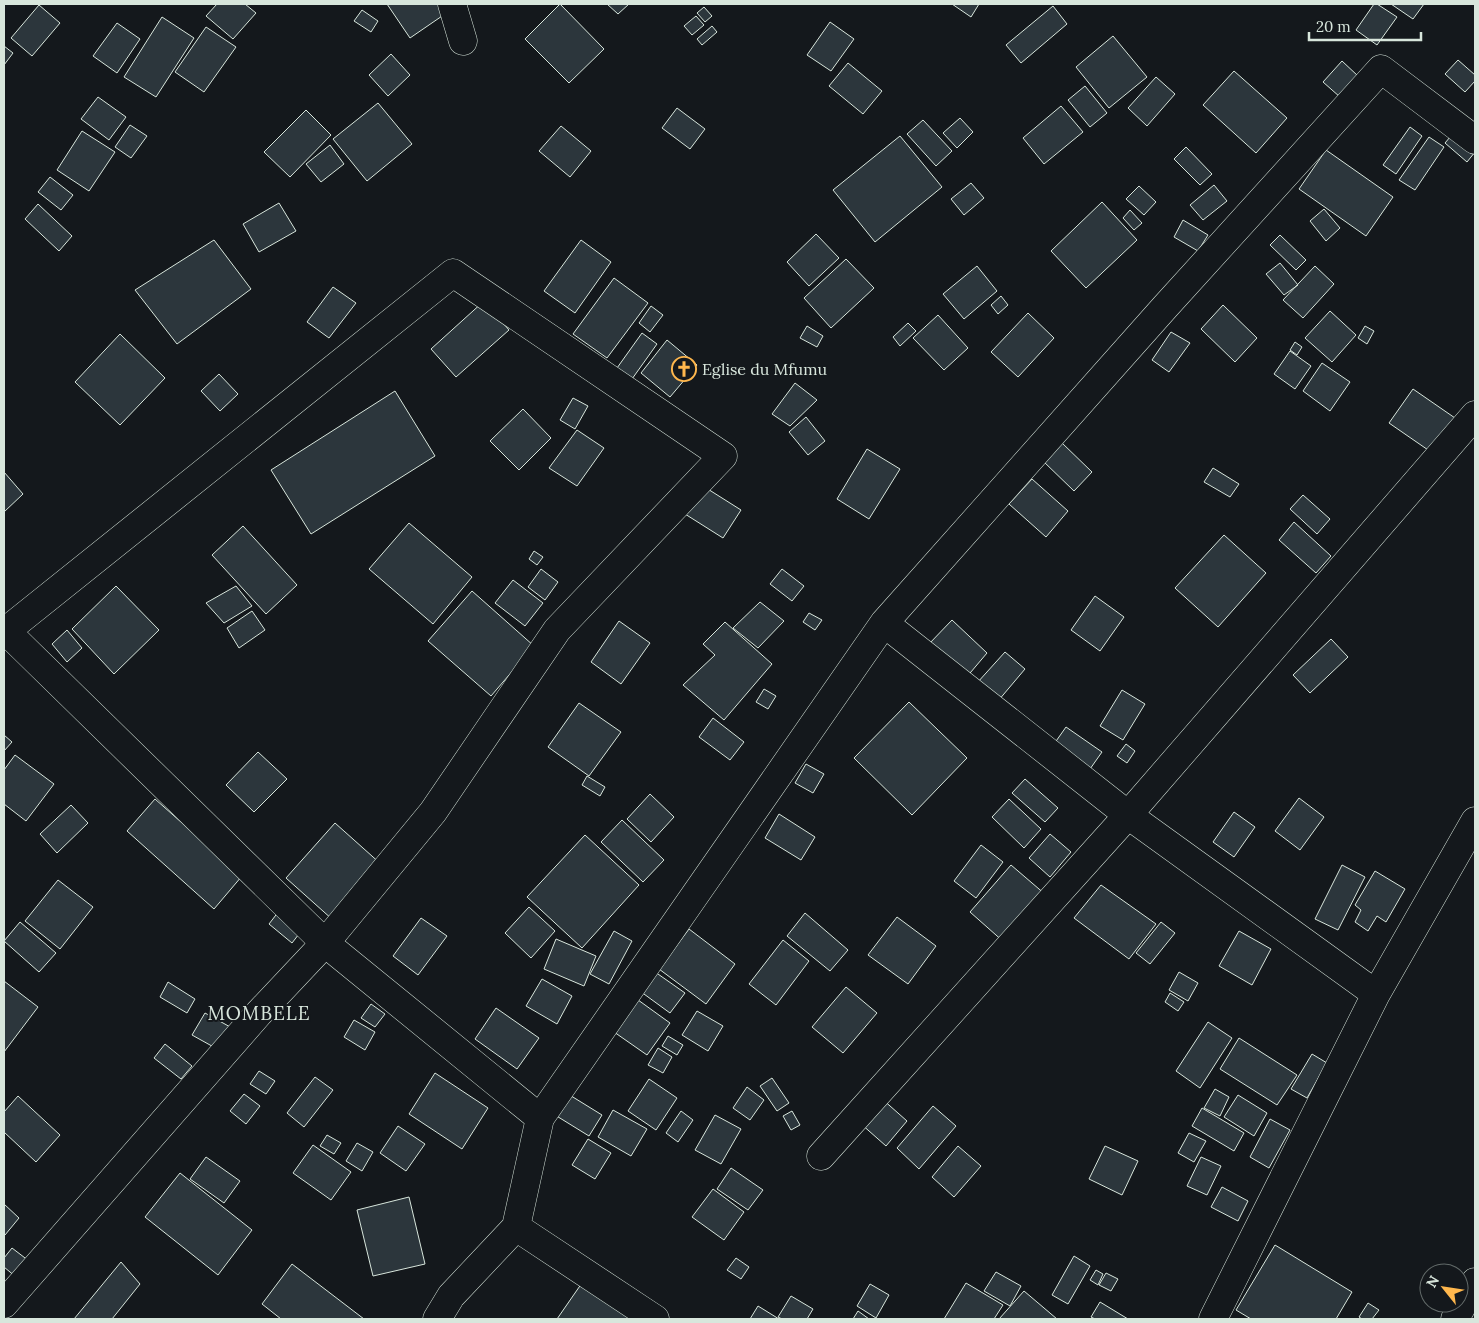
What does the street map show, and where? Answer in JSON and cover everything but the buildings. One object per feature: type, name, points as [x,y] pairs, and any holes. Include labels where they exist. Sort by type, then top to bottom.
[{"type":"street","points":[[452,4],[463,41]]},
{"type":"street","points":[[437,1319],[451,1296],[516,1227],[540,1118],[884,623],[1381,68],[1475,140]]},
{"type":"street","points":[[4,1304],[259,1013],[324,943],[433,812],[556,630],[723,456],[453,273],[5,630],[324,943],[540,1118]]},
{"type":"street","points":[[821,1156],[1128,815],[1475,415]]},
{"type":"street","points":[[884,623],[1128,815],[1376,994]]},
{"type":"street","points":[[1214,1319],[1376,994],[1475,822]]},
{"type":"street","points":[[516,1227],[655,1319]]},
{"type":"street","points":[[1455,1319],[1475,1282]]},
{"type":"place","name":"Eglise du Mfumu","points":[[684,369]]},
{"type":"district","name":"MOMBELE","points":[[259,1013]]}]
